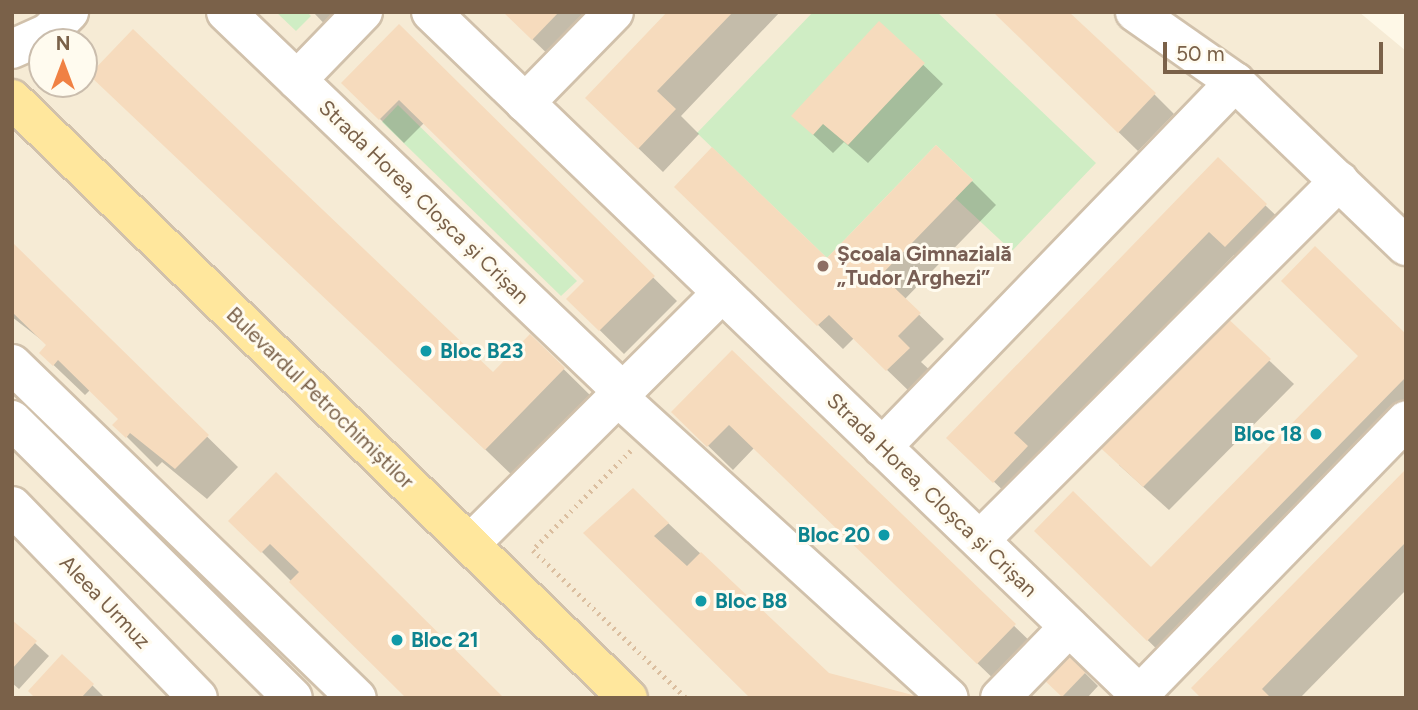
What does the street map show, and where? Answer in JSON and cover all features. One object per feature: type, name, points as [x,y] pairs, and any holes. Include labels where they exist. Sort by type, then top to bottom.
[{"type":"main road","name":"Bulevardul Petrochimiștilor","points":[[12,99],[628,698]]},
{"type":"street","points":[[12,49],[48,33],[69,12]]},
{"type":"street","name":"Strada Horea, Cloșca și Crișan","points":[[226,12],[653,429],[949,698]]},
{"type":"street","points":[[297,80],[363,12]]},
{"type":"street","name":"Strada Horea, Cloșca și Crișan","points":[[431,12],[1141,696]]},
{"type":"street","points":[[525,103],[614,12]]},
{"type":"street","points":[[1135,12],[1235,82],[1406,246]]},
{"type":"street","points":[[882,447],[1235,82]]},
{"type":"street","points":[[980,540],[1339,181]]},
{"type":"street","points":[[470,544],[722,293]]},
{"type":"street","points":[[12,364],[357,698]]},
{"type":"street","points":[[12,420],[293,698]]},
{"type":"street","points":[[1141,696],[1406,420]]},
{"type":"street","name":"Aleea Urmuz","points":[[12,506],[198,698]]},
{"type":"street","points":[[1000,698],[1069,627]]},
{"type":"path","points":[[653,429],[533,550],[686,698]]},
{"type":"shaded area","points":[[12,12],[1359,12],[1406,51],[1406,698],[12,698]]},
{"type":"green space","points":[[276,12],[307,12],[311,16],[296,31]]},
{"type":"green space","points":[[813,12],[937,12],[1096,163],[1012,251],[955,198],[973,180],[936,145],[827,258],[697,133]]},
{"type":"green space","points":[[398,105],[577,281],[561,296],[382,122]]},
{"type":"building","points":[[503,12],[559,12],[532,40]]},
{"type":"building","points":[[667,12],[733,12],[657,91],[676,109],[638,149],[585,98]]},
{"type":"building","points":[[993,12],[1069,12],[1156,93],[1118,133]]},
{"type":"building","points":[[879,21],[925,63],[848,145],[823,124],[813,135],[791,116]]},
{"type":"building","points":[[399,24],[655,276],[599,331],[566,299],[584,281],[399,100],[379,120],[341,83]]},
{"type":"building","points":[[133,29],[493,372],[530,334],[565,368],[485,450],[98,84],[98,66]]},
{"type":"building","name":"Școala Gimnazială „Tudor Arghezi”","points":[[936,145],[973,180],[881,275],[921,313],[898,336],[910,348],[886,371],[829,315],[817,326],[674,187],[712,147],[827,258]]},
{"type":"building","points":[[1218,157],[1267,204],[1225,247],[1209,232],[1014,433],[1028,446],[993,483],[946,438]]},
{"type":"building","points":[[12,242],[209,435],[175,469],[130,433],[126,438],[112,425],[118,419],[58,360],[53,366],[39,353],[46,345],[12,312]]},
{"type":"building","name":"Bloc 18","points":[[1315,246],[1406,334],[1406,377],[1147,641],[1034,531],[1073,491],[1151,567],[1358,356],[1281,281]]},
{"type":"building","points":[[1221,312],[1271,359],[1143,487],[1093,441]]},
{"type":"building","name":"Bloc 20","points":[[732,350],[1016,624],[977,664],[729,425],[707,447],[671,412]]},
{"type":"building","points":[[1406,469],[1406,542],[1262,689],[1271,698],[1201,698],[1191,688]]},
{"type":"building","name":"Bloc 21","points":[[276,472],[504,698],[406,698],[289,582],[299,572],[270,544],[261,553],[228,521]]},
{"type":"building","name":"Bloc B8","points":[[633,488],[669,523],[654,536],[687,566],[701,552],[829,673],[924,698],[750,698],[583,533]]},
{"type":"building","points":[[12,620],[37,641],[12,669]]},
{"type":"building","points":[[1064,652],[1086,672],[1062,697],[1040,676]]},
{"type":"building","points":[[62,654],[94,684],[81,698],[35,698],[28,691]]},
{"type":"place","name":"Școala Gimnazială „Tudor Arghezi”","points":[[823,266]]},
{"type":"place","name":"Bloc B23","points":[[426,351]]},
{"type":"place","name":"Bloc 18","points":[[1316,434]]},
{"type":"place","name":"Bloc 20","points":[[884,535]]},
{"type":"place","name":"Bloc B8","points":[[701,601]]},
{"type":"place","name":"Bloc 21","points":[[397,640]]}]
